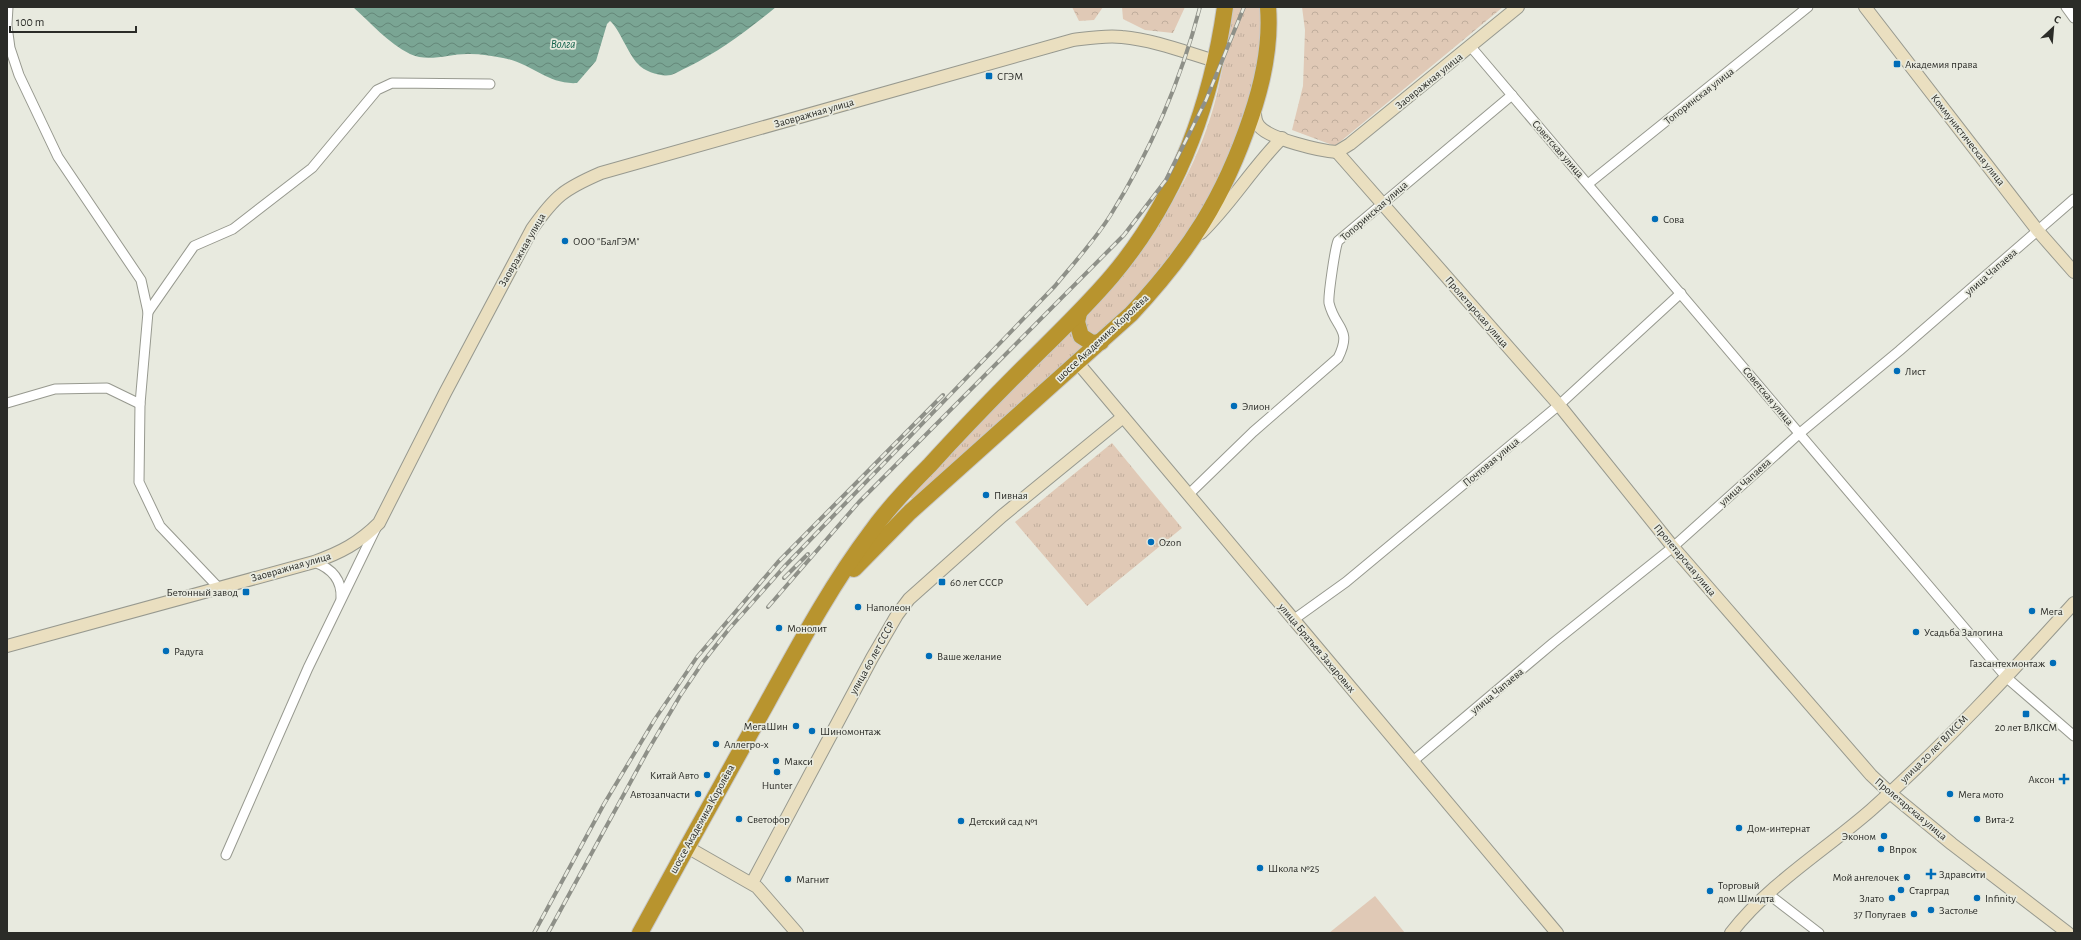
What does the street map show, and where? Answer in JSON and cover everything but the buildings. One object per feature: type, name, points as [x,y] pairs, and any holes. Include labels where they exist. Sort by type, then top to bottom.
[{"type":"highway","name":"шоссе Академика Королёва","points":[[640,933],[800,643],[826,602],[845,567],[897,499],[981,410],[1079,313],[1112,275],[1156,212],[1174,180],[1195,132],[1206,100],[1225,7]]},
{"type":"highway","name":"шоссе Академика Королёва","points":[[826,602],[877,545],[910,512],[1131,314],[1157,286],[1188,246],[1225,185],[1255,105],[1264,67],[1268,38],[1268,7]]},
{"type":"highway","points":[[1079,313],[1077,322],[1081,336],[1092,343],[1101,342]]},
{"type":"street","points":[[8,7],[7,25],[10,48],[30,101],[58,157],[141,280],[148,312],[140,404],[139,482],[160,526],[218,587]]},
{"type":"street","name":"Заовражная улица","points":[[1337,152],[1350,144],[1471,47],[1518,7]]},
{"type":"street","name":"Топоринская улица","points":[[1588,184],[1808,7]]},
{"type":"street","name":"Коммунистическая улица","points":[[1864,7],[2038,231],[2074,272]]},
{"type":"street","points":[[2066,7],[2074,18]]},
{"type":"street","name":"Заовражная улица","points":[[7,646],[218,587],[314,562],[336,555],[352,546],[379,523],[445,393],[532,229],[549,204],[558,195],[574,184],[601,173],[1073,40],[1099,36],[1122,37],[1146,41],[1215,61]]},
{"type":"street","name":"Советская улица","points":[[1471,47],[2007,678],[2074,736]]},
{"type":"street","points":[[148,312],[194,246],[233,229],[312,168],[377,90],[392,83],[490,84]]},
{"type":"street","name":"Топоринская улица","points":[[1188,495],[1253,432],[1338,358],[1344,345],[1344,335],[1329,303],[1336,245],[1338,241],[1512,95]]},
{"type":"street","points":[[1255,105],[1254,116],[1257,124],[1268,132],[1314,149],[1337,152]]},
{"type":"street","points":[[1188,246],[1221,213],[1250,173],[1282,138]]},
{"type":"street","name":"Пролетарская улица","points":[[1337,152],[1558,406],[1673,547],[1866,769],[1890,793],[2068,933]]},
{"type":"street","name":"улица Чапаева","points":[[1412,762],[1554,643],[1673,547],[1800,433],[2074,199]]},
{"type":"street","name":"Почтовая улица","points":[[1293,620],[1340,586],[1558,406],[1681,293]]},
{"type":"street","name":"улица Братьев Захаровых","points":[[1078,363],[1557,933]]},
{"type":"street","points":[[7,403],[55,389],[107,388],[140,404]]},
{"type":"street","name":"улица 60 лет СССР","points":[[752,883],[872,658],[897,615],[909,599],[1002,516],[1123,417]]},
{"type":"street","points":[[226,855],[308,668],[379,523]]},
{"type":"street","points":[[314,562],[324,565],[333,572],[339,580],[342,590],[341,599]]},
{"type":"street","name":"улица 20 лет ВЛКСМ","points":[[1730,933],[1767,893],[1856,823],[1890,793],[2007,678],[2074,603]]},
{"type":"street","points":[[687,847],[752,883],[797,933]]},
{"type":"street","points":[[1767,893],[1819,933]]},
{"type":"green space","points":[[1072,7],[1103,7],[1094,20],[1079,21]]},
{"type":"green space","points":[[1122,7],[1185,7],[1173,33],[1145,30],[1123,19]]},
{"type":"green space","points":[[1231,7],[1262,7],[1262,43],[1243,132],[1207,209],[1143,293],[1093,338],[1084,332],[1084,319],[1147,242],[1181,187],[1195,157],[1217,94],[1226,50]]},
{"type":"green space","points":[[1302,7],[1503,7],[1335,146],[1292,130],[1303,86],[1305,30]]},
{"type":"green space","points":[[1073,323],[1078,341],[1085,350],[914,501],[908,494]]},
{"type":"green space","points":[[1112,443],[1182,528],[1087,606],[1015,522]]},
{"type":"green space","points":[[1375,896],[1405,933],[1329,933]]},
{"type":"water","name":"Волга","points":[[353,7],[776,7],[723,47],[700,61],[671,75],[658,75],[641,67],[634,60],[617,29],[610,21],[607,24],[596,61],[577,83],[567,83],[557,81],[522,64],[503,58],[470,54],[432,58],[417,57],[394,44]]},
{"type":"railway","points":[[548,933],[647,752],[680,696],[703,662],[729,629],[784,567],[1055,286],[1084,252],[1104,225],[1125,192],[1163,115],[1184,61],[1200,7]]},
{"type":"railway","points":[[768,607],[859,502],[1124,235],[1166,180],[1206,100],[1244,7]]},
{"type":"railway","points":[[534,933],[604,804],[655,719],[697,657],[778,562],[943,395]]},
{"type":"railway","points":[[784,578],[808,554]]},
{"type":"place","name":"Академия права","points":[[1897,64]]},
{"type":"place","name":"СГЭМ","points":[[989,76]]},
{"type":"place","name":"Сова","points":[[1655,219]]},
{"type":"place","name":"ООО \"БалГЭМ\"","points":[[565,241]]},
{"type":"place","name":"Лист","points":[[1897,371]]},
{"type":"place","name":"Элион","points":[[1234,406]]},
{"type":"place","name":"Пивная","points":[[986,495]]},
{"type":"place","name":"Ozon","points":[[1151,542]]},
{"type":"place","name":"60 лет СССР","points":[[942,582]]},
{"type":"place","name":"Бетонный завод","points":[[246,592]]},
{"type":"place","name":"Наполеон","points":[[858,607]]},
{"type":"place","name":"Мега","points":[[2032,611]]},
{"type":"place","name":"Монолит","points":[[779,628]]},
{"type":"place","name":"Усадьба Залогина","points":[[1916,632]]},
{"type":"place","name":"Радуга","points":[[166,651]]},
{"type":"place","name":"Ваше желание","points":[[929,656]]},
{"type":"place","name":"Газсантехмонтаж","points":[[2053,663]]},
{"type":"place","name":"20 лет ВЛКСМ","points":[[2026,714]]},
{"type":"place","name":"МегаШин","points":[[796,726]]},
{"type":"place","name":"Шиномонтаж","points":[[812,731]]},
{"type":"place","name":"Аллегро-х","points":[[716,744]]},
{"type":"place","name":"Макси","points":[[776,761]]},
{"type":"place","name":"Hunter","points":[[777,772]]},
{"type":"place","name":"Китай Авто","points":[[707,775]]},
{"type":"place","name":"Аксон","points":[[2064,779]]},
{"type":"place","name":"Автозапчасти","points":[[698,794]]},
{"type":"place","name":"Мега мото","points":[[1950,794]]},
{"type":"place","name":"Светофор","points":[[739,819]]},
{"type":"place","name":"Вита-2","points":[[1977,819]]},
{"type":"place","name":"Детский сад №1","points":[[961,821]]},
{"type":"place","name":"Дом-интернат","points":[[1739,828]]},
{"type":"place","name":"Эконом","points":[[1884,836]]},
{"type":"place","name":"Впрок","points":[[1881,849]]},
{"type":"place","name":"Школа №25","points":[[1260,868]]},
{"type":"place","name":"Здравсити","points":[[1931,874]]},
{"type":"place","name":"Мой ангелочек","points":[[1907,877]]},
{"type":"place","name":"Магнит","points":[[788,879]]},
{"type":"place","name":"Старград","points":[[1901,890]]},
{"type":"place","name":"Торговый дом Шмидта","points":[[1710,891]]},
{"type":"place","name":"Злато","points":[[1892,898]]},
{"type":"place","name":"Infinity","points":[[1977,898]]},
{"type":"place","name":"Застолье","points":[[1931,910]]},
{"type":"place","name":"37 Попугаев","points":[[1914,914]]}]
